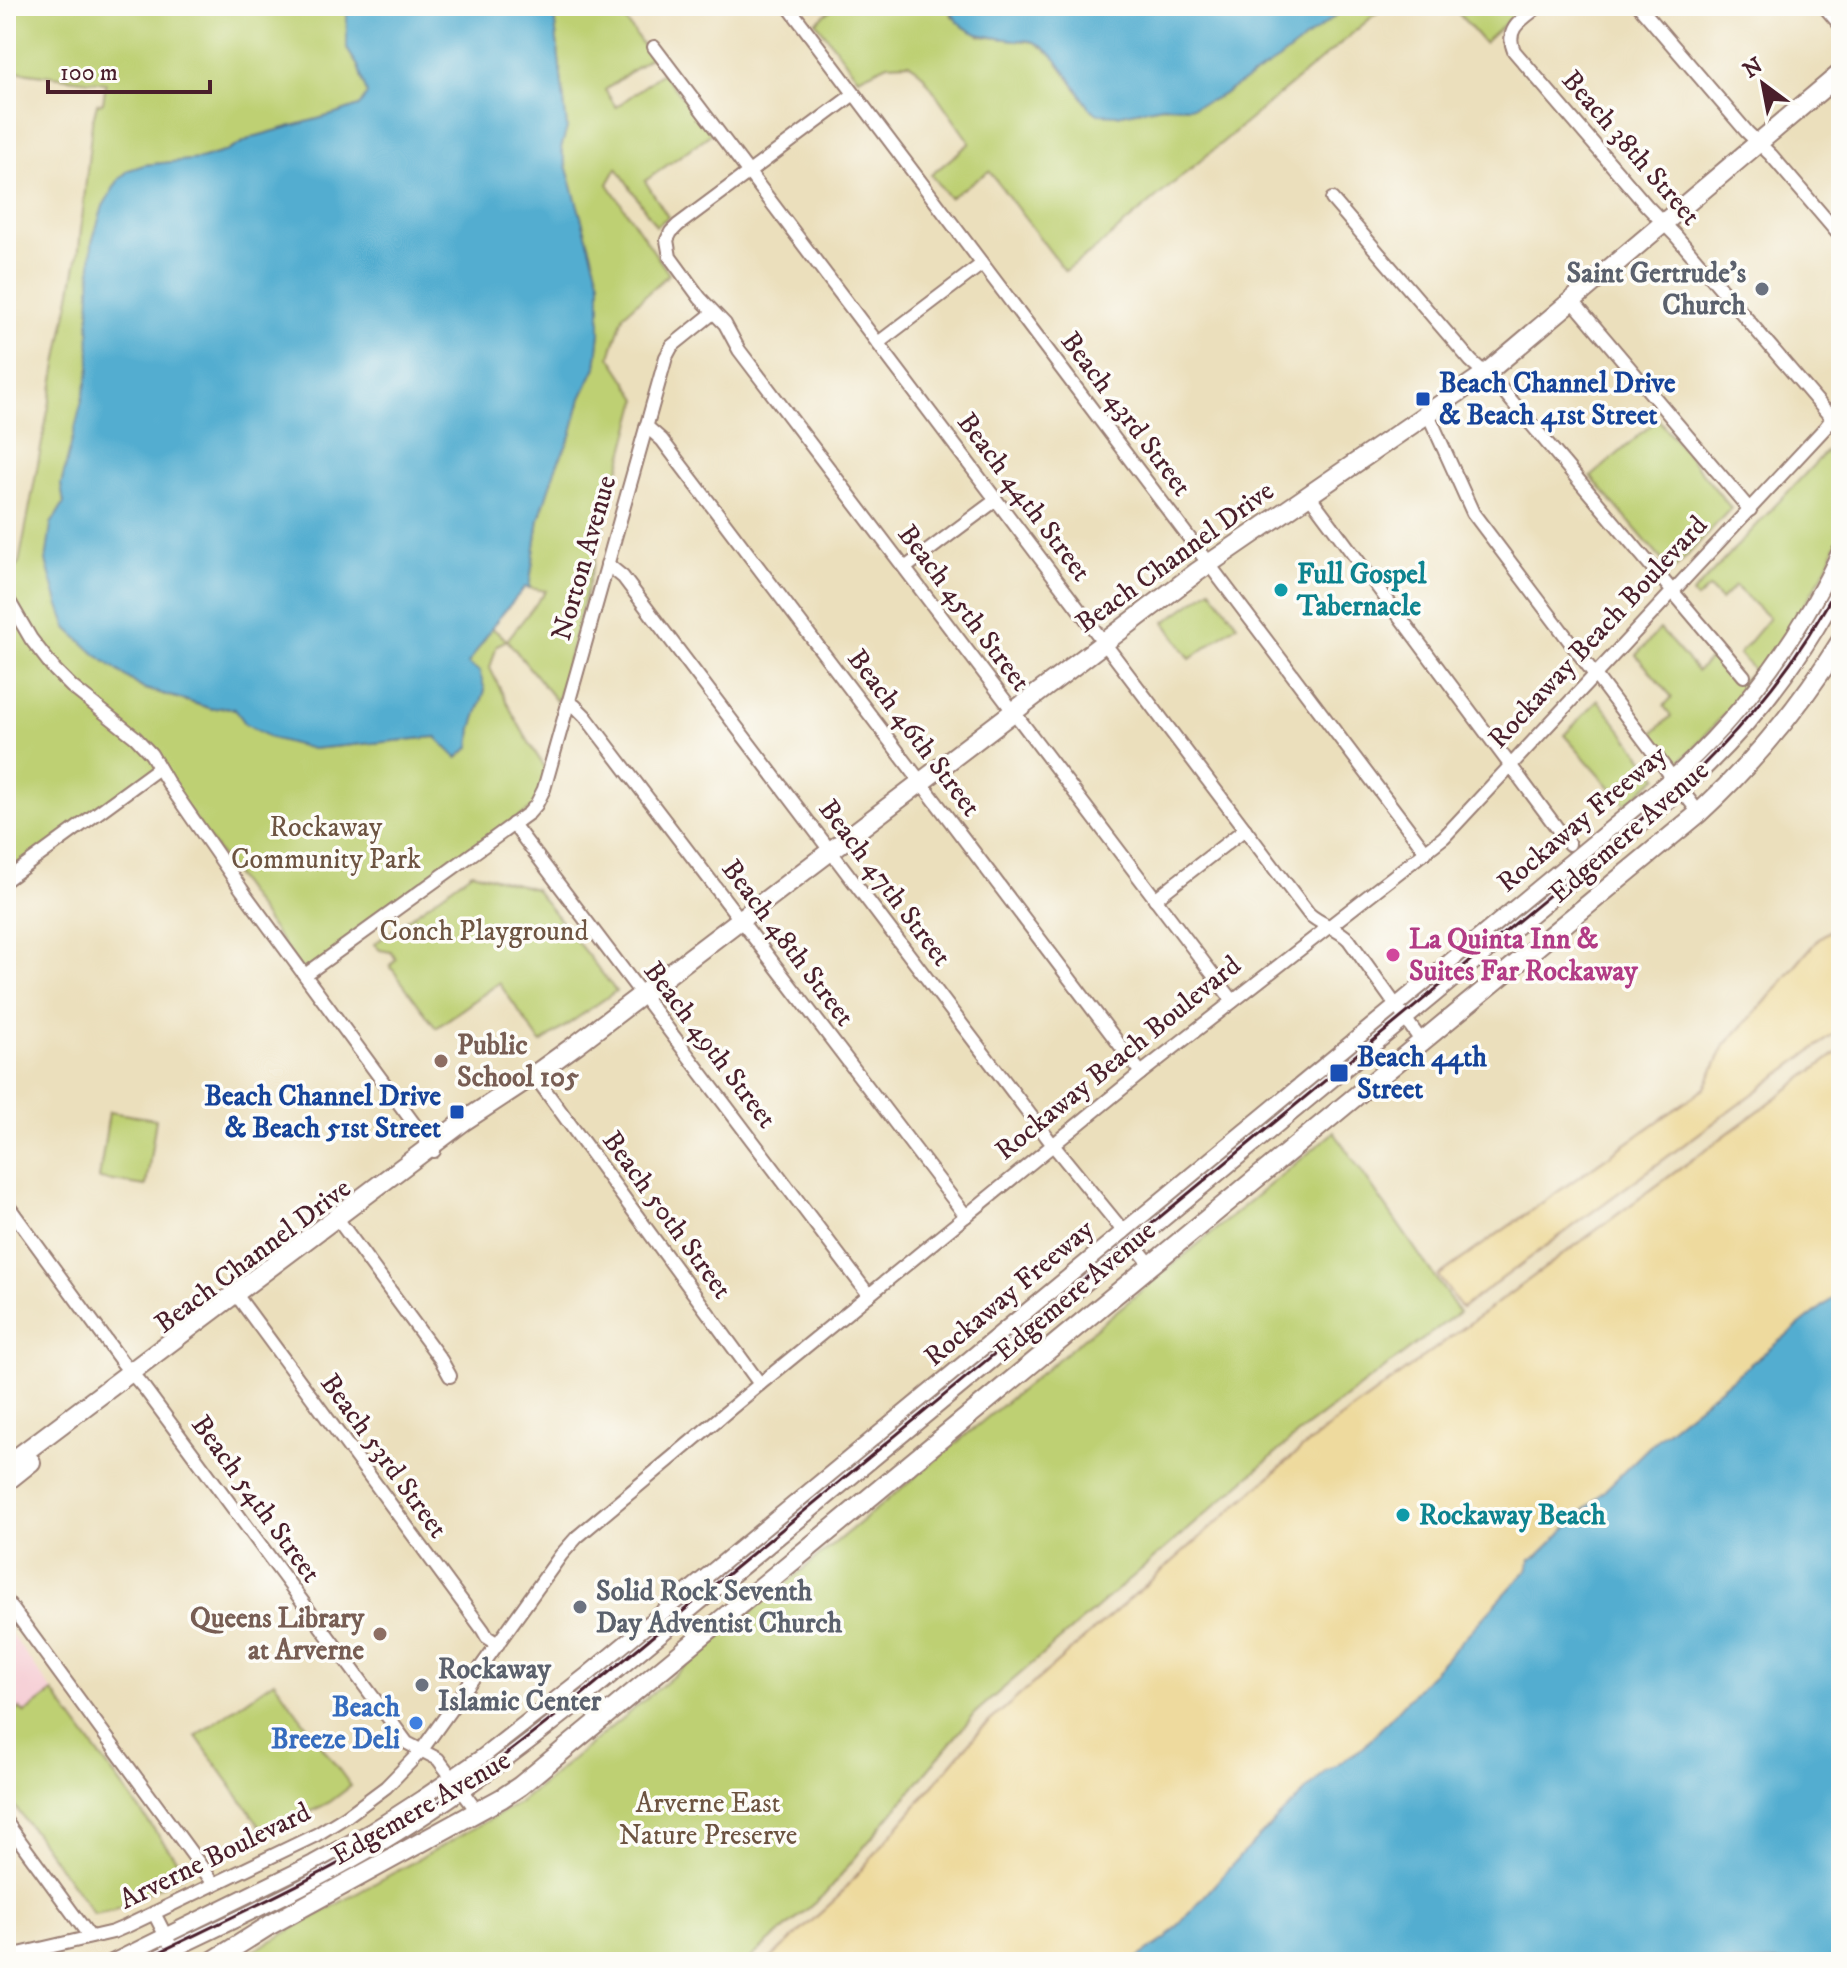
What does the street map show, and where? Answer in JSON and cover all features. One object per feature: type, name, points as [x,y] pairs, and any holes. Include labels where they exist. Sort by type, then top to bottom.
[{"type":"main road","name":"Beach Channel Drive","points":[[6,1466],[134,1376],[433,1149],[482,1108],[534,1075],[642,995],[1209,564],[1485,374],[1841,73]]},
{"type":"main road","name":"Edgemere Avenue","points":[[221,1959],[288,1916],[520,1786],[1699,813],[1780,728],[1841,641]]},
{"type":"main road","name":"Beach Channel Drive","points":[[6,1482],[134,1376]]},
{"type":"street","name":"Beach 43rd Street","points":[[788,6],[1426,852]]},
{"type":"street","name":"Beach 38th Street","points":[[1539,6],[1514,29],[1511,43],[1517,55],[1836,424]]},
{"type":"street","points":[[1639,6],[1841,237]]},
{"type":"street","points":[[1824,6],[1841,26]]},
{"type":"street","name":"Beach 44th Street","points":[[654,47],[1309,914],[1349,940],[1422,1042]]},
{"type":"street","points":[[748,173],[854,94]]},
{"type":"street","name":"Beach 45th Street","points":[[748,173],[671,232],[667,240],[673,262],[725,324],[739,350],[1233,1001]]},
{"type":"street","points":[[1332,199],[1471,361],[1499,386],[1744,676]]},
{"type":"street","points":[[878,343],[982,264]]},
{"type":"street","points":[[1572,300],[1750,510]]},
{"type":"street","name":"Norton Avenue","points":[[305,975],[533,809],[542,795],[670,348],[713,313]]},
{"type":"street","name":"Rockaway Beach Boulevard","points":[[421,1751],[577,1537],[1141,1073],[1444,837],[1750,510],[1836,424],[1841,398]]},
{"type":"street","points":[[1428,414],[1470,507],[1699,813]]},
{"type":"street","name":"Beach 46th Street","points":[[646,426],[662,440],[1141,1073]]},
{"type":"street","points":[[1309,495],[1569,844]]},
{"type":"street","points":[[905,568],[996,500]]},
{"type":"street","name":"Rockaway Freeway","points":[[1677,784],[1767,675],[1813,604],[1841,549]]},
{"type":"street","name":"Beach 47th Street","points":[[607,564],[623,577],[1053,1145],[1124,1232]]},
{"type":"street","name":"Rockaway Freeway","points":[[148,1962],[176,1956],[393,1836],[462,1791],[567,1712],[1134,1244],[1401,1013],[1732,742],[1774,692],[1841,585]]},
{"type":"street","points":[[6,596],[31,639],[55,670],[148,749],[242,890],[433,1149]]},
{"type":"street","name":"Beach 48th Street","points":[[568,702],[585,716],[966,1216]]},
{"type":"street","points":[[6,880],[159,768]]},
{"type":"street","name":"Beach 49th Street","points":[[513,824],[869,1295]]},
{"type":"street","points":[[1155,899],[1245,829]]},
{"type":"street","name":"Rockaway Freeway","points":[[112,1962],[344,1846],[452,1778],[522,1728],[1124,1232],[1401,1013]]},
{"type":"street","name":"Beach 50th Street","points":[[534,1075],[760,1384]]},
{"type":"street","name":"Beach 54th Street","points":[[6,1203],[407,1743],[438,1759],[477,1811]]},
{"type":"street","points":[[339,1220],[450,1376]]},
{"type":"street","points":[[1134,1244],[1151,1265]]},
{"type":"street","name":"Beach 53rd Street","points":[[238,1297],[487,1637],[498,1644]]},
{"type":"street","points":[[6,1600],[214,1884]]},
{"type":"street","name":"Arverne Boulevard","points":[[6,1957],[120,1929],[316,1835],[386,1787],[421,1751]]},
{"type":"street","points":[[6,1822],[90,1937]]},
{"type":"street","points":[[154,1913],[176,1956]]},
{"type":"shaded area","points":[[6,1627],[53,1692],[25,1713],[19,1708],[6,1718]]},
{"type":"green space","name":"Rockaway Community Park","points":[[6,6],[347,6],[347,49],[358,66],[368,95],[359,106],[253,137],[227,151],[200,159],[144,165],[61,485],[64,503],[51,524],[67,628],[95,654],[142,688],[212,709],[235,709],[245,723],[312,749],[436,737],[458,758],[470,747],[472,728],[485,690],[467,665],[492,628],[507,640],[497,645],[490,668],[548,772],[536,805],[305,975],[159,768],[6,880],[6,583],[19,563],[79,249],[92,123],[97,104],[103,103],[106,83],[6,70]]},
{"type":"green space","points":[[553,6],[616,6],[651,57],[605,90],[616,107],[662,73],[712,133],[645,181],[668,217],[656,226],[617,168],[608,184],[669,274],[624,314],[610,356],[638,399],[557,702],[507,640],[546,591],[529,588],[539,519],[556,467],[571,436],[581,398],[596,367],[600,333],[600,282],[561,148],[567,128]]},
{"type":"green space","points":[[836,6],[948,6],[952,16],[980,36],[1034,42],[1052,54],[1090,108],[1117,115],[1162,106],[1193,107],[1217,98],[1278,60],[1348,6],[1385,6],[1065,271],[989,171],[949,198],[931,175],[970,143],[922,74],[909,63],[888,64],[858,78],[816,22]]},
{"type":"green space","points":[[1452,6],[1525,6],[1484,43]]},
{"type":"green space","points":[[1658,419],[1731,508],[1672,572],[1591,477]]},
{"type":"green space","points":[[1835,442],[1841,449],[1841,531],[1827,567],[1787,634],[1742,694],[1675,766],[1652,734],[1671,716],[1664,706],[1672,697],[1636,655],[1660,629],[1697,671],[1714,655],[1739,683],[1754,671],[1739,654],[1769,618],[1735,586],[1721,600],[1709,588],[1697,599],[1692,594]]},
{"type":"green space","points":[[1211,589],[1237,624],[1190,659],[1165,622]]},
{"type":"green space","points":[[1598,700],[1658,777],[1625,804],[1564,735]]},
{"type":"green space","name":"Conch Playground","points":[[472,872],[535,889],[616,991],[541,1043],[499,983],[436,1028],[390,966],[396,959],[391,952],[380,950],[374,944]]},
{"type":"green space","points":[[109,1112],[156,1119],[146,1186],[99,1179]]},
{"type":"green space","name":"Arverne East Nature Preserve","points":[[1334,1132],[1459,1312],[1305,1428],[976,1712],[826,1893],[746,1962],[248,1962],[244,1956],[519,1803]]},
{"type":"green space","points":[[274,1681],[351,1786],[330,1802],[266,1835],[196,1736]]},
{"type":"green space","points":[[53,1692],[186,1873],[114,1910],[94,1914],[6,1794],[6,1718],[19,1708],[25,1713]]},
{"type":"sand","points":[[1841,923],[1841,1029],[1462,1308],[1438,1276],[1705,1088],[1725,1045],[1819,938]]},
{"type":"sand","name":"Rockaway Beach","points":[[1841,1050],[1841,1292],[1659,1437],[1538,1556],[1531,1559],[1527,1570],[1364,1747],[1325,1772],[1242,1854],[1167,1938],[1131,1962],[767,1962],[839,1896],[981,1729],[1292,1457]]},
{"type":"water","points":[[347,6],[553,6],[567,128],[561,148],[600,282],[596,367],[581,398],[571,436],[556,467],[539,519],[529,588],[525,587],[497,620],[468,664],[479,671],[485,690],[472,728],[470,747],[457,758],[436,737],[312,749],[271,738],[245,723],[235,709],[212,709],[142,688],[95,654],[67,628],[46,561],[51,524],[64,503],[61,485],[90,368],[92,242],[103,206],[119,179],[129,170],[144,165],[200,159],[227,151],[253,137],[359,106],[367,94],[358,66],[347,49]]},
{"type":"water","points":[[948,6],[1348,6],[1278,60],[1217,98],[1193,107],[1162,106],[1117,115],[1098,114],[1090,108],[1058,61],[1042,46],[1030,41],[976,33],[960,24]]},
{"type":"water","points":[[1841,1292],[1841,1962],[1131,1962],[1167,1938],[1242,1854],[1325,1772],[1364,1747],[1527,1570],[1531,1559],[1538,1556],[1659,1437]]},
{"type":"railway","points":[[139,1962],[301,1883],[395,1831],[464,1785],[573,1702],[1684,784],[1772,688],[1808,636],[1841,579]]},
{"type":"place","name":"Saint Gertrude's Church","points":[[1762,289]]},
{"type":"place","name":"Beach Channel Drive & Beach 41st Street","points":[[1423,399]]},
{"type":"place","name":"Full Gospel Tabernacle","points":[[1281,590]]},
{"type":"place","name":"La Quinta Inn & Suites Far Rockaway","points":[[1393,955]]},
{"type":"place","name":"Public School 105","points":[[441,1061]]},
{"type":"place","name":"Beach 44th Street","points":[[1339,1073]]},
{"type":"place","name":"Beach Channel Drive & Beach 51st Street","points":[[457,1112]]},
{"type":"place","name":"Rockaway Beach","points":[[1403,1515]]},
{"type":"place","name":"Solid Rock Seventh Day Adventist Church","points":[[580,1607]]},
{"type":"place","name":"Queens Library at Arverne","points":[[380,1634]]},
{"type":"place","name":"Rockaway Islamic Center","points":[[422,1685]]},
{"type":"place","name":"Beach Breeze Deli","points":[[416,1723]]}]
